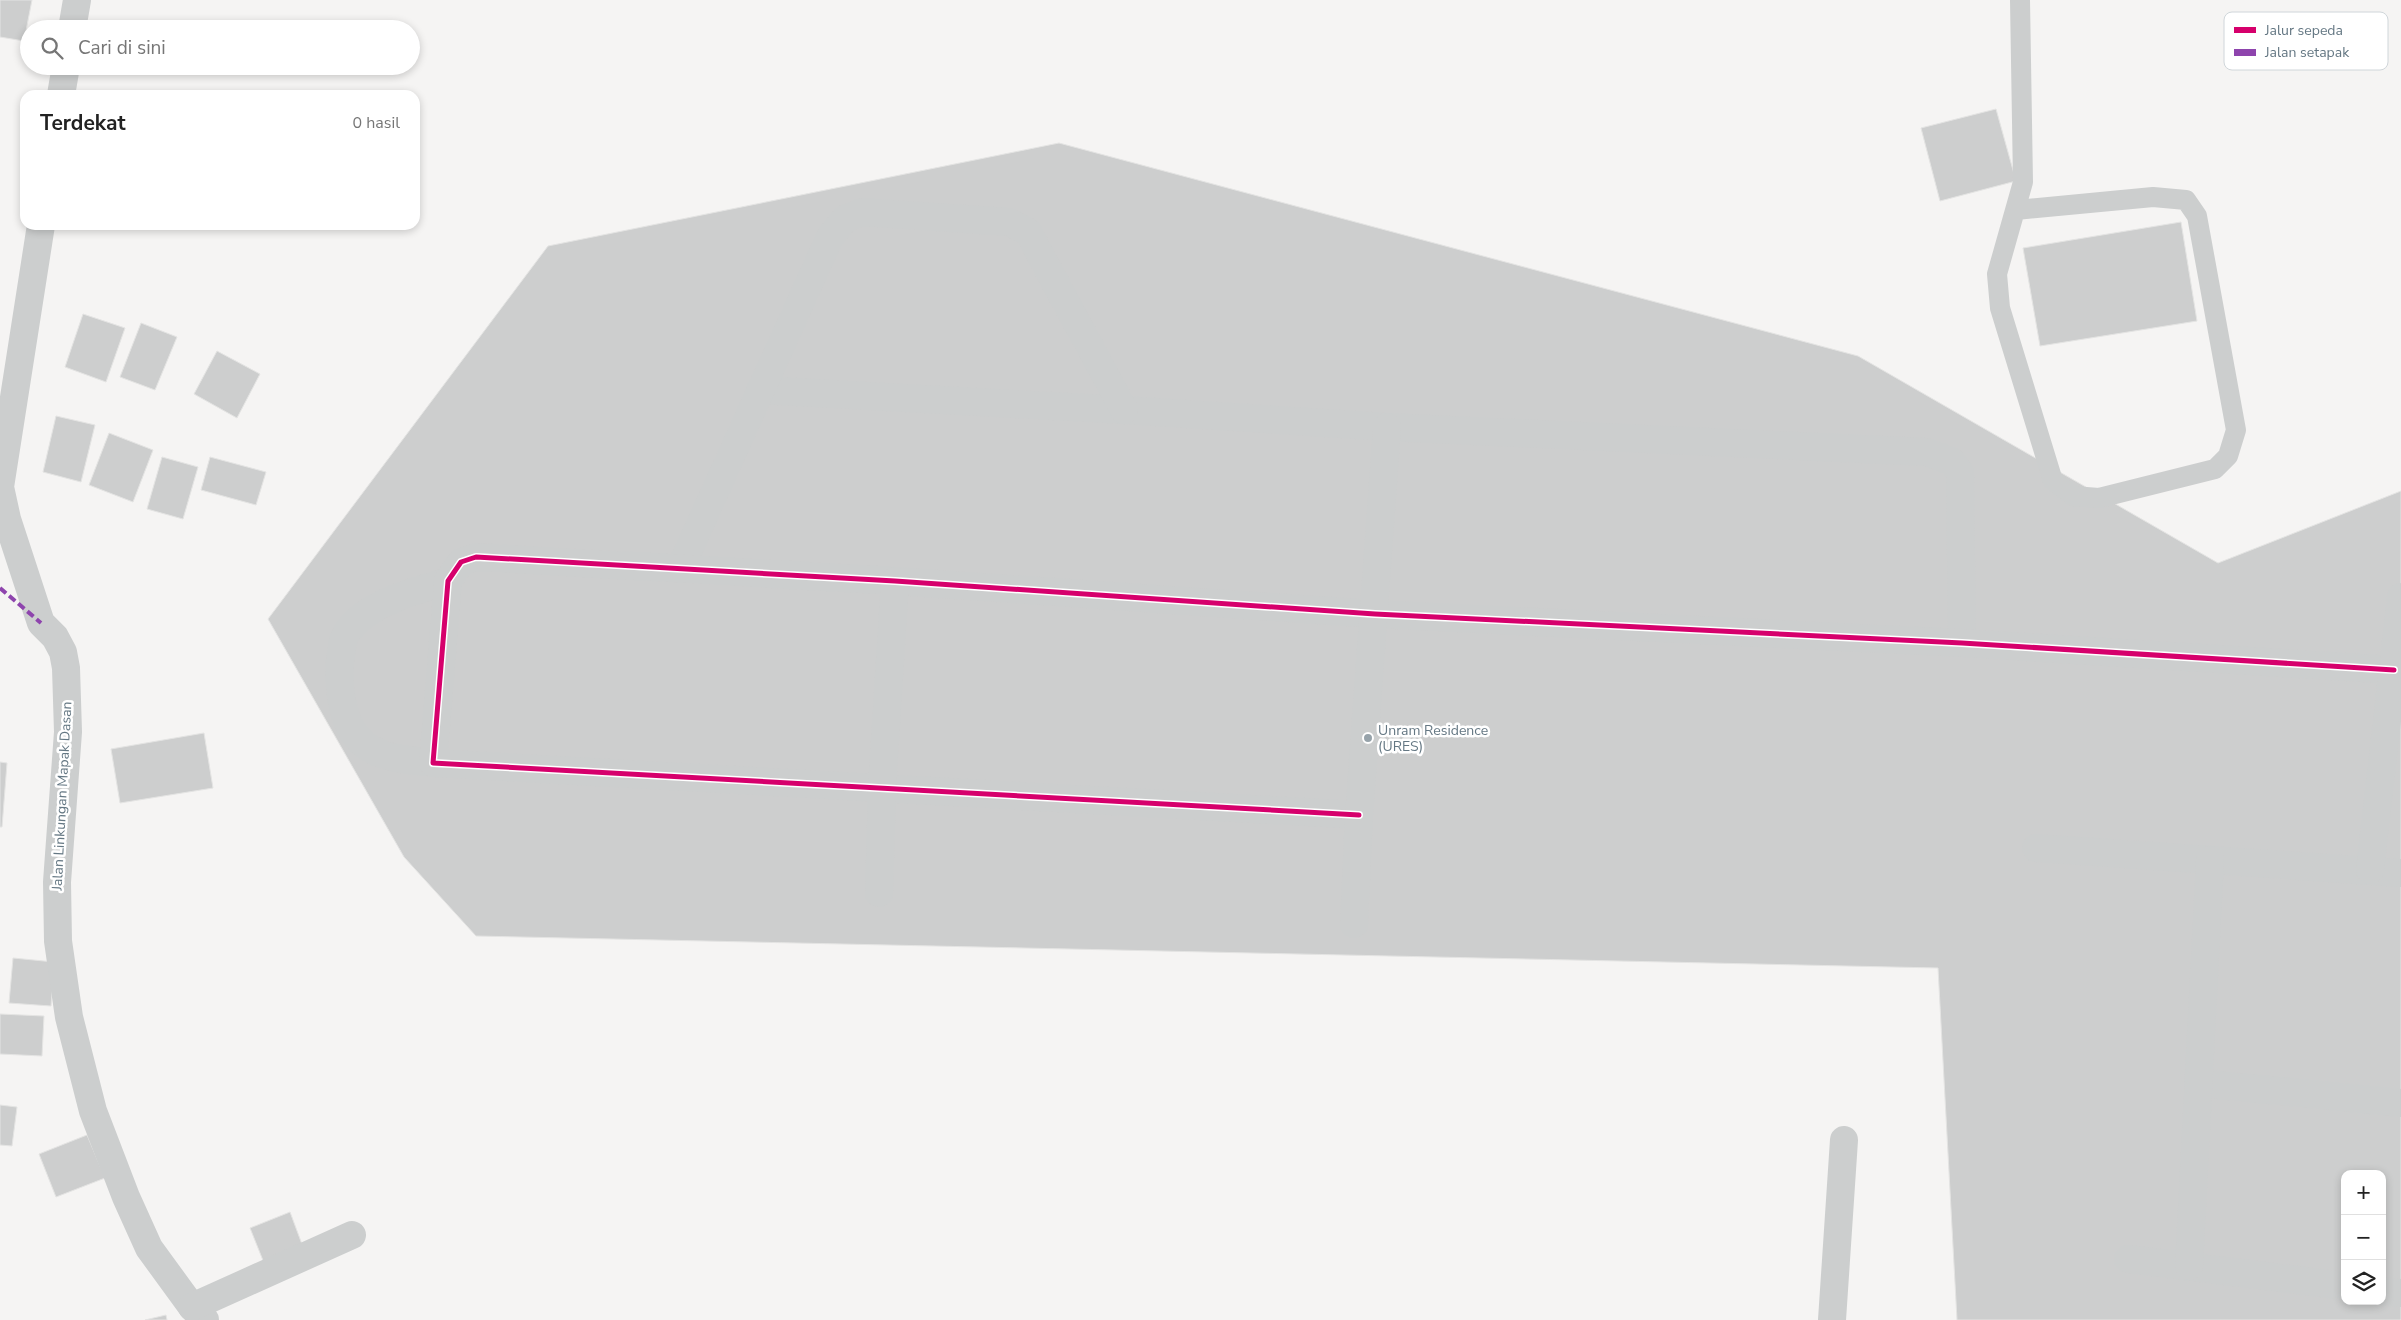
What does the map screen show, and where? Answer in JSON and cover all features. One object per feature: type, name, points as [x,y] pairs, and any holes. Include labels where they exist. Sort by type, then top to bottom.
[{"type":"street","points":[[74,20],[77,0]]},
{"type":"street","points":[[62,90],[64,75]]},
{"type":"street","points":[[680,569],[830,236],[845,219],[862,212],[1009,222],[1028,232],[1124,410]]},
{"type":"street","name":"Jalan Linkungan Mapak Dasan","points":[[40,230],[5,428],[0,487],[7,519],[41,623],[55,637],[63,652],[66,668],[68,732],[57,882],[58,941],[69,1017],[93,1111],[126,1197],[150,1248],[199,1313]]},
{"type":"street","points":[[760,390],[1387,427],[1926,452],[1951,461],[1960,472],[1962,643]]},
{"type":"street","points":[[1354,924],[1359,815],[1387,427]]},
{"type":"street","points":[[434,763],[448,581],[461,562],[476,557],[895,581],[1375,614],[1962,643],[2394,670]]},
{"type":"street","points":[[448,581],[408,594],[382,606],[358,620],[343,640],[340,677],[344,716],[364,745],[391,758],[434,763],[1359,815]]},
{"type":"street","points":[[879,893],[882,788],[895,581]]},
{"type":"street","points":[[2370,870],[2399,639],[2401,597]]},
{"type":"street","points":[[2036,848],[2401,873]]},
{"type":"street","points":[[2189,1266],[2210,860]]},
{"type":"street","points":[[2198,1083],[2401,1103]]},
{"type":"street","points":[[1832,1320],[1844,1140]]},
{"type":"street","points":[[199,1313],[352,1235]]},
{"type":"street","points":[[2128,1259],[2341,1285]]},
{"type":"street","points":[[2386,1291],[2401,1293]]},
{"type":"lane","points":[[2016,210],[2153,197],[2186,200],[2197,216],[2236,430],[2228,456],[2215,469],[2098,498],[2073,496],[2053,481],[2000,308],[1997,274],[2023,182],[2020,0]]},
{"type":"building","points":[[0,0],[32,0],[28,20],[20,20],[20,40],[0,37]]},
{"type":"building","points":[[1996,109],[2016,181],[1940,201],[1921,128]]},
{"type":"building","name":"Unram Residence (URES)","points":[[1059,143],[1858,356],[2218,563],[2401,491],[2401,1320],[1957,1320],[1938,968],[476,936],[404,857],[268,619],[548,246]]},
{"type":"building","points":[[2181,222],[2197,321],[2040,346],[2023,248]]},
{"type":"building","points":[[83,314],[125,328],[106,382],[65,367]]},
{"type":"building","points":[[141,323],[177,337],[155,390],[120,377]]},
{"type":"building","points":[[217,351],[260,374],[237,418],[194,394]]},
{"type":"building","points":[[56,416],[95,425],[81,482],[43,472]]},
{"type":"building","points":[[109,433],[153,450],[133,502],[89,485]]},
{"type":"building","points":[[162,457],[198,467],[183,519],[147,509]]},
{"type":"building","points":[[210,457],[266,472],[256,505],[201,490]]},
{"type":"building","points":[[204,733],[213,788],[120,803],[111,749]]},
{"type":"building","points":[[0,762],[7,763],[2,827],[0,827]]},
{"type":"building","points":[[13,958],[54,962],[51,1006],[9,1003]]},
{"type":"building","points":[[0,1014],[44,1016],[42,1056],[0,1054]]},
{"type":"building","points":[[0,1105],[17,1107],[12,1146],[0,1145]]},
{"type":"building","points":[[87,1135],[105,1178],[56,1197],[39,1154]]},
{"type":"building","points":[[290,1212],[303,1247],[264,1263],[250,1228]]},
{"type":"building","points":[[166,1315],[167,1320],[145,1320]]},
{"type":"marked path","points":[[0,588],[41,623]]},
{"type":"cycle path","points":[[1359,815],[433,763],[448,581],[461,562],[476,557],[895,581],[1375,614],[1962,643],[2394,670]]},
{"type":"place","name":"Unram Residence (URES)","points":[[1368,738]]}]
